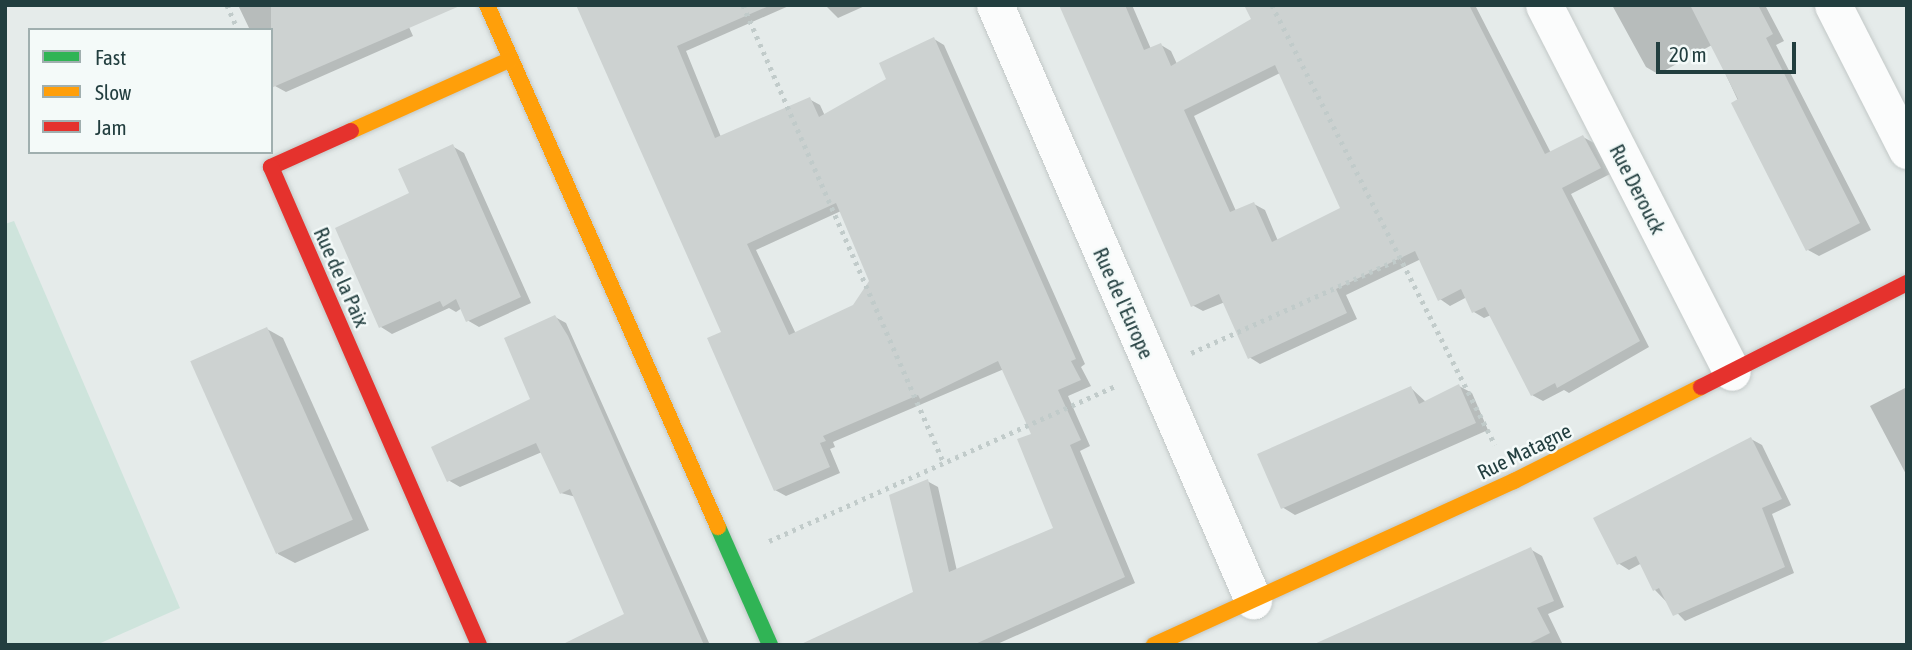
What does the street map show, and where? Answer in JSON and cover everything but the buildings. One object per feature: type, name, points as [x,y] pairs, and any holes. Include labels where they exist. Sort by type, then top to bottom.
[{"type":"street","points":[[487,5],[770,645]]},
{"type":"street","name":"Rue de l'Europe","points":[[995,5],[1253,600]]},
{"type":"street","name":"Rue Derouck","points":[[1544,5],[1732,372]]},
{"type":"street","points":[[1833,5],[1907,150]]},
{"type":"street","name":"Rue de la Paix","points":[[479,645],[271,167],[511,59]]},
{"type":"street","name":"Rue Matagne","points":[[1154,645],[1514,481],[1907,283]]},
{"type":"path","points":[[227,5],[237,28]]},
{"type":"path","points":[[743,5],[944,463]]},
{"type":"path","points":[[1272,5],[1514,481]]},
{"type":"path","points":[[731,557],[1401,258]]},
{"type":"green space","points":[[14,221],[180,608],[96,645],[5,645],[5,224]]},
{"type":"traffic: fast","points":[[718,527],[770,645]]},
{"type":"traffic: slow","points":[[487,5],[718,527]]},
{"type":"traffic: slow","points":[[351,131],[511,59]]},
{"type":"traffic: slow","points":[[1154,645],[1514,481],[1701,387]]},
{"type":"traffic: jam","points":[[351,131],[271,167],[479,645]]},
{"type":"traffic: jam","points":[[1701,387],[1907,283]]}]
